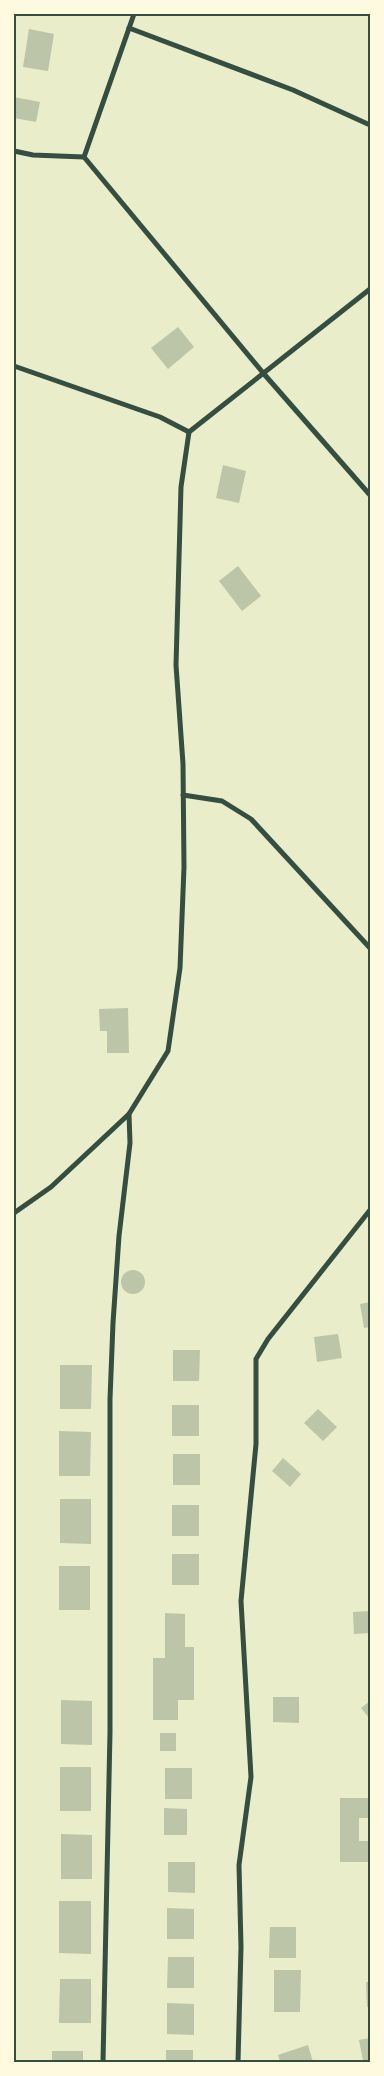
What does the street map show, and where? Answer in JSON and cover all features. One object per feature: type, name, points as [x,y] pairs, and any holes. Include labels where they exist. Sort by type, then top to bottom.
[{"type":"street","points":[[84,157],[134,14]]},
{"type":"street","points":[[129,28],[292,90],[370,125]]},
{"type":"street","points":[[14,151],[33,155],[84,157],[264,374],[370,495]]},
{"type":"street","points":[[14,1213],[52,1187],[129,1114],[168,1051],[180,968],[184,867],[183,795],[176,665],[181,487],[189,432],[370,289]]},
{"type":"street","points":[[14,366],[160,417],[189,432]]},
{"type":"street","points":[[183,795],[222,801],[251,819],[370,948]]},
{"type":"street","points":[[103,2062],[110,1732],[111,1389],[119,1236],[130,1143],[129,1114]]},
{"type":"street","points":[[238,2062],[241,1946],[239,1865],[251,1777],[241,1601],[256,1444],[256,1359],[268,1339],[370,1210]]},
{"type":"building","points":[[29,29],[54,34],[48,71],[23,67]]},
{"type":"building","points":[[14,97],[40,102],[36,122],[14,118]]},
{"type":"building","points":[[178,327],[194,347],[168,369],[151,348]]},
{"type":"building","points":[[223,465],[246,471],[239,503],[216,498]]},
{"type":"building","points":[[238,566],[261,596],[242,611],[219,581]]},
{"type":"building","points":[[128,1008],[129,1053],[107,1053],[107,1031],[100,1031],[99,1009]]},
{"type":"building","points":[[133,1270],[141,1274],[145,1282],[141,1290],[133,1294],[125,1290],[121,1282],[125,1274]]},
{"type":"building","points":[[370,1302],[370,1327],[364,1328],[360,1304]]},
{"type":"building","points":[[338,1334],[342,1358],[317,1362],[314,1337]]},
{"type":"building","points":[[173,1350],[200,1350],[199,1381],[173,1381]]},
{"type":"building","points":[[60,1365],[92,1365],[91,1409],[60,1409]]},
{"type":"building","points":[[172,1405],[199,1405],[199,1436],[172,1436]]},
{"type":"building","points":[[318,1409],[337,1427],[323,1441],[304,1423]]},
{"type":"building","points":[[59,1431],[91,1432],[90,1476],[59,1476]]},
{"type":"building","points":[[173,1454],[200,1454],[200,1485],[173,1485]]},
{"type":"building","points":[[283,1458],[301,1474],[290,1487],[272,1471]]},
{"type":"building","points":[[60,1499],[91,1499],[91,1544],[60,1543]]},
{"type":"building","points":[[172,1505],[199,1505],[199,1536],[172,1536]]},
{"type":"building","points":[[172,1554],[199,1554],[199,1585],[172,1585]]},
{"type":"building","points":[[59,1566],[90,1566],[90,1610],[59,1610]]},
{"type":"building","points":[[370,1611],[370,1633],[354,1634],[353,1612]]},
{"type":"building","points":[[165,1613],[185,1614],[185,1647],[194,1647],[194,1700],[178,1700],[178,1720],[153,1720],[153,1658],[165,1658]]},
{"type":"building","points":[[273,1697],[299,1697],[299,1723],[273,1722]]},
{"type":"building","points":[[61,1700],[92,1701],[92,1745],[61,1744]]},
{"type":"building","points":[[370,1701],[370,1719],[361,1708]]},
{"type":"building","points":[[160,1733],[176,1733],[176,1751],[160,1751]]},
{"type":"building","points":[[60,1767],[91,1767],[91,1811],[60,1811]]},
{"type":"building","points":[[165,1768],[192,1768],[192,1799],[165,1799]]},
{"type":"building","points":[[340,1798],[370,1798],[370,1818],[359,1818],[359,1841],[370,1841],[370,1862],[340,1862]]},
{"type":"building","points":[[164,1808],[187,1809],[187,1835],[164,1835]]},
{"type":"building","points":[[61,1834],[92,1835],[92,1879],[61,1879]]},
{"type":"building","points":[[168,1862],[195,1862],[195,1893],[168,1892]]},
{"type":"building","points":[[59,1901],[91,1901],[91,1954],[59,1953]]},
{"type":"building","points":[[167,1908],[194,1909],[194,1939],[167,1939]]},
{"type":"building","points":[[270,1927],[296,1927],[296,1958],[269,1958]]},
{"type":"building","points":[[168,1957],[194,1957],[194,1988],[167,1988]]},
{"type":"building","points":[[274,1970],[301,1970],[300,2012],[274,2012]]},
{"type":"building","points":[[60,1979],[91,1979],[91,2023],[59,2023]]},
{"type":"building","points":[[366,1982],[370,1982],[370,2007],[367,2007]]},
{"type":"building","points":[[167,2003],[194,2004],[194,2035],[167,2034]]},
{"type":"building","points":[[370,2038],[370,2060],[363,2061],[359,2040]]},
{"type":"building","points":[[308,2045],[313,2062],[280,2062],[278,2055]]},
{"type":"building","points":[[166,2050],[193,2050],[193,2062],[166,2062]]},
{"type":"building","points":[[52,2051],[83,2051],[83,2062],[52,2062]]}]
